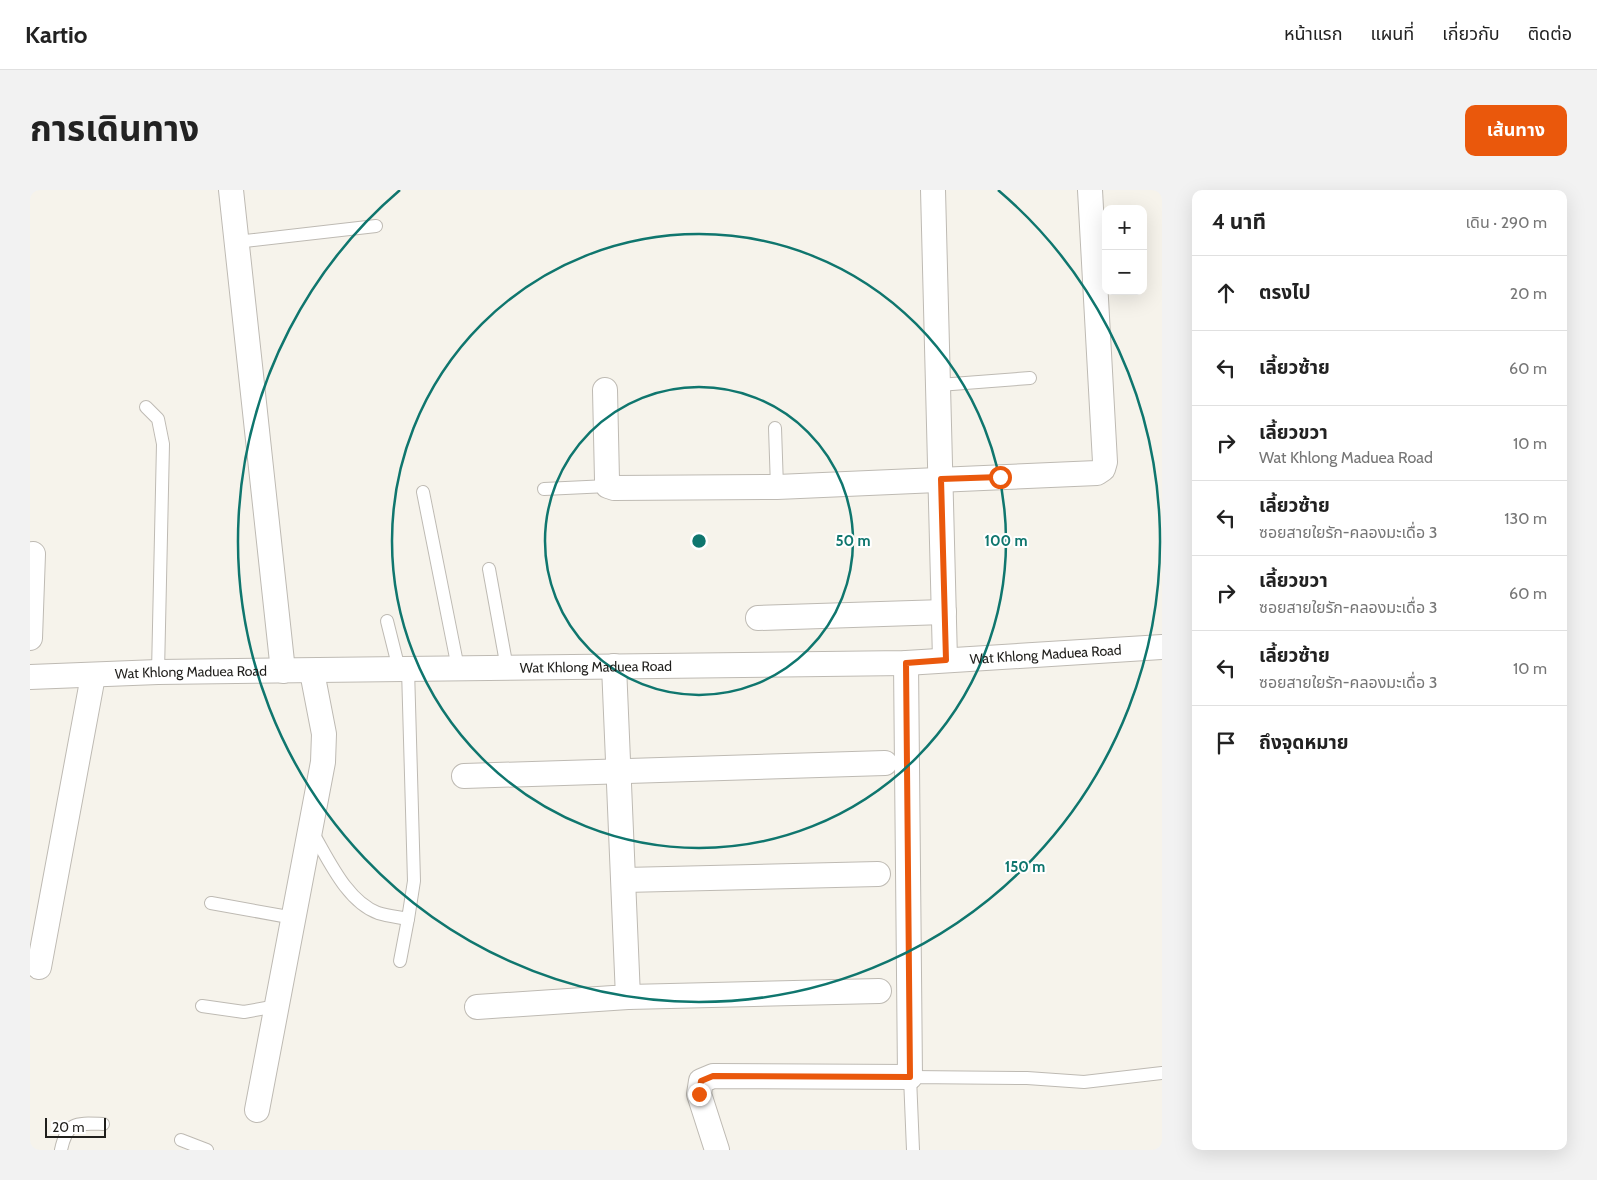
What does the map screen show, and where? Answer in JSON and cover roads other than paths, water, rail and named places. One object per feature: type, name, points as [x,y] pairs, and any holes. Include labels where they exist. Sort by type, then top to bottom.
[{"type":"street","points":[[231,190],[283,671]]},
{"type":"street","points":[[933,190],[946,660]]},
{"type":"street","points":[[605,390],[608,486],[614,488],[777,487],[1097,473],[1103,469],[1105,462],[1090,190]]},
{"type":"street","points":[[30,638],[32,554]]},
{"type":"street","points":[[758,618],[944,612]]},
{"type":"street","name":"Wat Khlong Maduea Road","points":[[30,677],[158,672],[312,672],[458,668],[906,663],[1162,647]]},
{"type":"street","points":[[717,1150],[699,1094],[701,1081],[713,1076],[910,1077],[906,663]]},
{"type":"street","points":[[614,666],[628,996]]},
{"type":"street","points":[[257,1110],[312,830],[323,762],[324,734],[312,672]]},
{"type":"street","points":[[39,967],[94,676]]},
{"type":"street","points":[[464,776],[885,763]]},
{"type":"street","points":[[624,880],[878,874]]},
{"type":"street","points":[[477,1007],[628,996],[879,991]]},
{"type":"lane","points":[[236,242],[376,226]]},
{"type":"lane","points":[[939,385],[1030,378]]},
{"type":"lane","points":[[146,407],[158,419],[163,444],[158,672]]},
{"type":"lane","points":[[775,428],[777,487]]},
{"type":"lane","points":[[544,489],[608,486]]},
{"type":"lane","points":[[423,492],[458,668]]},
{"type":"lane","points":[[489,569],[507,668]]},
{"type":"lane","points":[[387,620],[404,669],[414,881],[400,962]]},
{"type":"lane","points":[[312,830],[336,871],[355,897],[377,912],[408,919]]},
{"type":"lane","points":[[211,903],[294,918]]},
{"type":"lane","points":[[202,1006],[244,1012],[277,1006]]},
{"type":"lane","points":[[912,1150],[910,1077],[1027,1078],[1084,1082],[1162,1073]]},
{"type":"lane","points":[[61,1150],[63,1136],[70,1127],[79,1123],[103,1124]]},
{"type":"lane","points":[[181,1140],[207,1150]]}]
